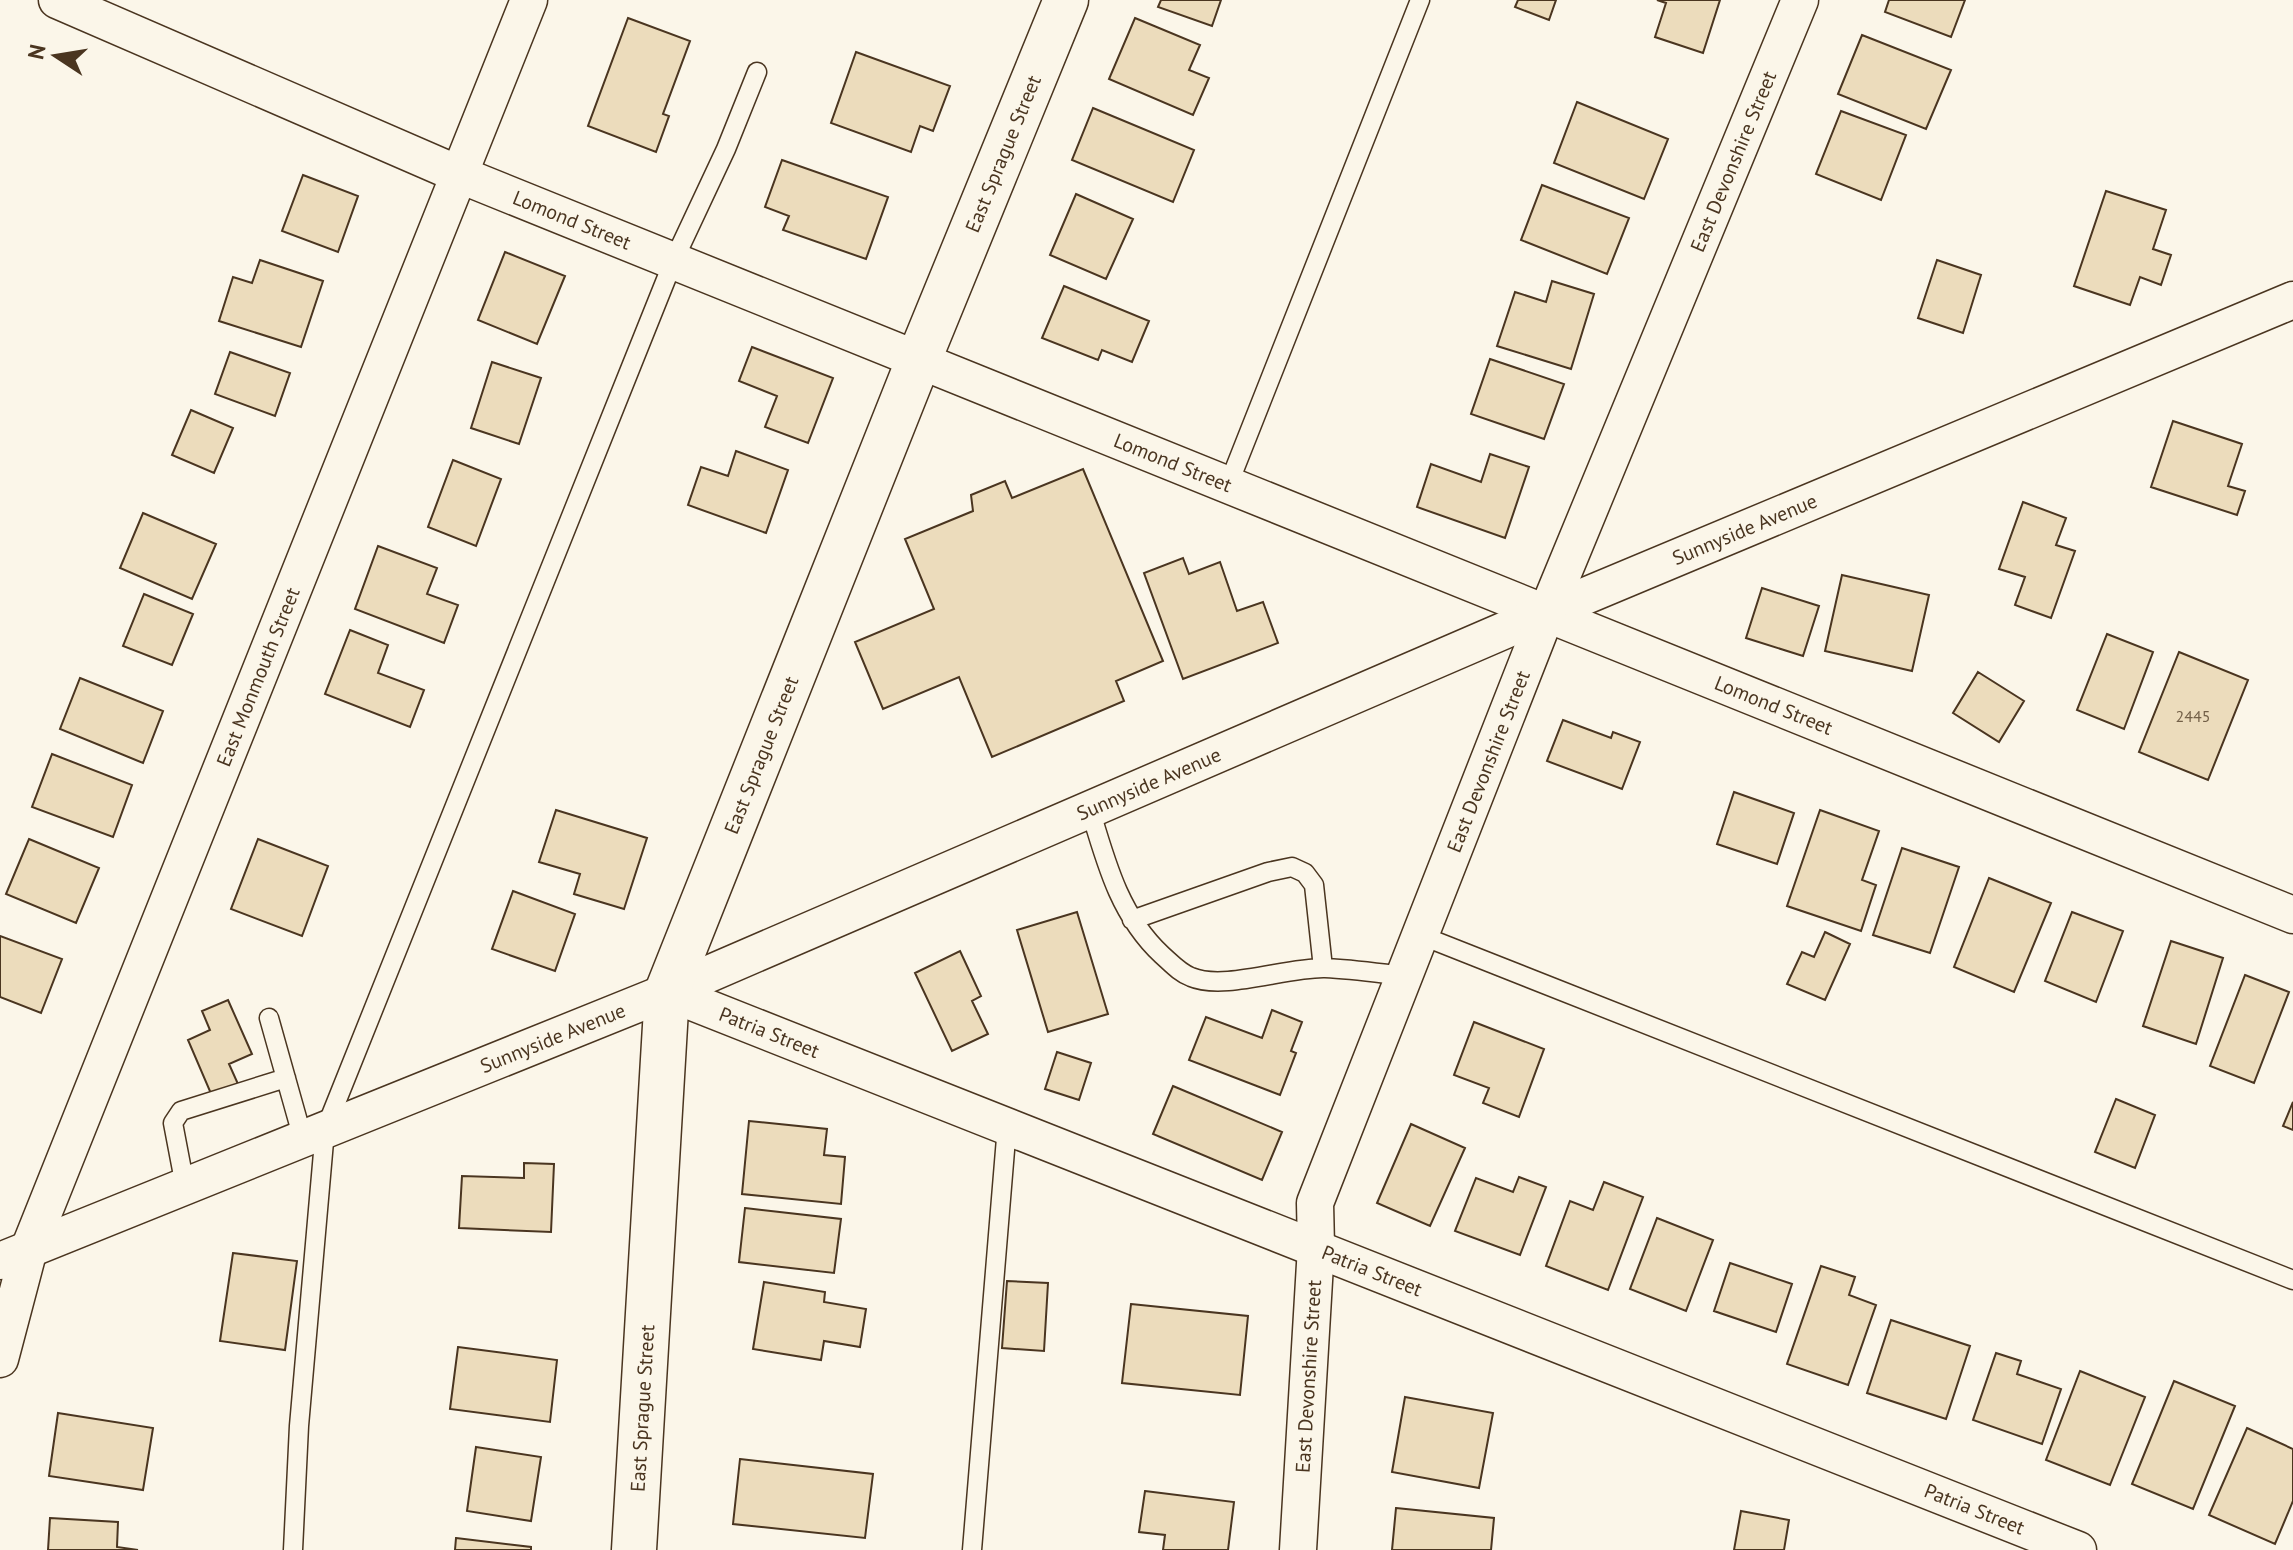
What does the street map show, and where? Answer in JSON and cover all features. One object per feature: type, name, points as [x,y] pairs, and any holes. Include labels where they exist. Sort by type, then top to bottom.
[{"type":"main road","name":"East Sprague Street","points":[[634,1550],[667,992],[919,359],[1066,0]]},
{"type":"street","name":"Lomond Street","points":[[57,0],[458,174],[673,262],[1229,483],[2293,915]]},
{"type":"street","name":"East Monmouth Street","points":[[0,1359],[14,1255],[529,0]]},
{"type":"street","name":"East Devonshire Street","points":[[1298,1550],[1316,1247],[1315,1203],[1547,612],[1800,0]]},
{"type":"street","name":"Sunnyside Avenue","points":[[14,1255],[667,992],[1547,612],[2293,300]]},
{"type":"street","name":"Patria Street","points":[[667,992],[2078,1550]]},
{"type":"lane","points":[[1229,483],[1420,0]]},
{"type":"lane","points":[[293,1550],[314,1134],[673,262],[726,149],[757,72]]},
{"type":"lane","points":[[1090,809],[1110,876],[1132,920],[1151,945],[1192,978],[1218,982],[1323,968],[1404,976]]},
{"type":"lane","points":[[1132,920],[1268,872],[1292,867],[1305,873],[1314,885],[1323,968]]},
{"type":"lane","points":[[1420,935],[2293,1280]]},
{"type":"lane","points":[[269,1018],[286,1078],[314,1134]]},
{"type":"lane","points":[[185,1186],[173,1123],[181,1111],[286,1078]]},
{"type":"lane","points":[[972,1550],[1007,1126]]},
{"type":"building","points":[[1161,0],[1221,0],[1212,26],[1158,7]]},
{"type":"building","points":[[1518,0],[1556,0],[1549,20],[1515,7]]},
{"type":"building","points":[[1657,0],[1720,0],[1703,53],[1655,37],[1666,3]]},
{"type":"building","points":[[1889,0],[1965,0],[1951,37],[1885,12]]},
{"type":"building","points":[[628,18],[690,41],[663,114],[669,116],[656,152],[588,126]]},
{"type":"building","points":[[1135,18],[1200,45],[1189,70],[1209,78],[1193,115],[1109,79]]},
{"type":"building","points":[[1862,35],[1951,70],[1926,129],[1838,94]]},
{"type":"building","points":[[856,52],[950,86],[933,131],[920,126],[911,152],[831,123]]},
{"type":"building","points":[[1577,102],[1668,139],[1644,199],[1554,163]]},
{"type":"building","points":[[1093,108],[1194,150],[1173,202],[1072,160]]},
{"type":"building","points":[[1841,111],[1906,135],[1881,200],[1816,174]]},
{"type":"building","points":[[782,160],[888,197],[866,259],[783,230],[789,216],[765,207]]},
{"type":"building","points":[[303,175],[358,196],[338,252],[282,231]]},
{"type":"building","points":[[1542,185],[1629,218],[1607,274],[1521,240]]},
{"type":"building","points":[[2106,191],[2166,210],[2153,249],[2171,255],[2161,285],[2140,277],[2130,305],[2074,286]]},
{"type":"building","points":[[1076,194],[1133,219],[1106,279],[1050,255]]},
{"type":"building","points":[[505,252],[565,276],[537,344],[478,320]]},
{"type":"building","points":[[260,260],[323,281],[301,347],[219,321],[233,277],[252,283]]},
{"type":"building","points":[[1937,260],[1981,275],[1963,333],[1918,318]]},
{"type":"building","points":[[1552,281],[1594,294],[1571,369],[1497,346],[1515,292],[1546,302]]},
{"type":"building","points":[[1064,286],[1149,321],[1132,362],[1102,350],[1098,360],[1042,338]]},
{"type":"building","points":[[752,347],[833,378],[808,443],[765,427],[777,396],[739,381]]},
{"type":"building","points":[[230,352],[290,373],[275,416],[215,394]]},
{"type":"building","points":[[1490,359],[1564,384],[1544,439],[1471,414]]},
{"type":"building","points":[[492,362],[541,378],[519,444],[471,428]]},
{"type":"building","points":[[191,410],[233,428],[214,473],[172,455]]},
{"type":"building","points":[[2173,421],[2242,444],[2228,486],[2245,491],[2237,515],[2151,487]]},
{"type":"building","points":[[736,451],[788,470],[766,533],[688,505],[701,467],[728,476]]},
{"type":"building","points":[[1490,454],[1529,467],[1505,538],[1417,507],[1431,464],[1481,482]]},
{"type":"building","points":[[453,460],[501,479],[476,546],[428,527]]},
{"type":"building","points":[[1083,469],[1163,661],[1116,681],[1124,701],[992,757],[959,677],[883,709],[855,642],[934,609],[905,539],[973,511],[971,495],[1005,481],[1012,498]]},
{"type":"building","points":[[2023,502],[2066,518],[2056,545],[2075,551],[2051,618],[2015,605],[2025,577],[1999,569]]},
{"type":"building","points":[[143,513],[216,544],[192,599],[120,568]]},
{"type":"building","points":[[378,546],[437,568],[427,594],[458,605],[444,643],[355,609]]},
{"type":"building","points":[[1183,558],[1189,574],[1220,562],[1237,611],[1263,602],[1278,643],[1183,679],[1144,573]]},
{"type":"building","points":[[1842,575],[1929,595],[1912,671],[1825,651]]},
{"type":"building","points":[[1762,588],[1819,606],[1803,656],[1746,638]]},
{"type":"building","points":[[144,594],[193,614],[172,665],[123,646]]},
{"type":"building","points":[[350,630],[388,645],[378,673],[424,690],[410,727],[325,694]]},
{"type":"building","points":[[2107,634],[2153,652],[2124,729],[2077,710]]},
{"type":"building","points":[[2179,652],[2248,680],[2208,780],[2139,752]]},
{"type":"building","points":[[1978,672],[2024,701],[1999,742],[1953,713]]},
{"type":"building","points":[[80,678],[163,711],[143,763],[60,729]]},
{"type":"building","points":[[1563,720],[1611,738],[1613,732],[1640,742],[1622,789],[1547,761]]},
{"type":"building","points":[[52,754],[132,785],[113,837],[32,807]]},
{"type":"building","points":[[1734,792],[1794,813],[1777,864],[1717,844]]},
{"type":"building","points":[[556,810],[647,838],[624,909],[574,894],[580,874],[539,862]]},
{"type":"building","points":[[1820,810],[1879,831],[1862,880],[1876,885],[1861,931],[1787,906]]},
{"type":"building","points":[[29,839],[99,868],[76,923],[6,894]]},
{"type":"building","points":[[258,839],[328,866],[302,936],[231,909]]},
{"type":"building","points":[[1902,848],[1959,867],[1930,953],[1873,935]]},
{"type":"building","points":[[1989,878],[2051,903],[2014,992],[1954,967]]},
{"type":"building","points":[[513,891],[575,914],[555,971],[492,949]]},
{"type":"building","points":[[1077,912],[1108,1014],[1048,1032],[1017,930]]},
{"type":"building","points":[[2072,912],[2123,931],[2096,1002],[2045,981]]},
{"type":"building","points":[[1825,932],[1850,944],[1825,1000],[1787,984],[1802,952],[1814,957]]},
{"type":"building","points":[[0,936],[62,959],[41,1013],[0,997]]},
{"type":"building","points":[[2171,941],[2223,958],[2196,1044],[2143,1026]]},
{"type":"building","points":[[960,951],[981,996],[972,1001],[988,1034],[952,1051],[915,973]]},
{"type":"building","points":[[2245,975],[2289,992],[2254,1083],[2210,1066]]},
{"type":"building","points":[[228,1000],[252,1054],[229,1064],[238,1084],[212,1096],[188,1040],[210,1030],[202,1011]]},
{"type":"building","points":[[1272,1010],[1302,1022],[1291,1051],[1296,1053],[1280,1095],[1189,1060],[1206,1017],[1262,1038]]},
{"type":"building","points":[[1474,1022],[1544,1049],[1519,1117],[1483,1103],[1489,1088],[1454,1075]]},
{"type":"building","points":[[1057,1052],[1091,1063],[1079,1100],[1045,1089]]},
{"type":"building","points":[[1173,1086],[1282,1132],[1262,1180],[1153,1134]]},
{"type":"building","points":[[2116,1099],[2155,1115],[2135,1168],[2095,1152]]},
{"type":"building","points":[[2293,1102],[2293,1130],[2283,1126]]},
{"type":"building","points":[[749,1121],[827,1129],[824,1155],[845,1157],[841,1204],[742,1194]]},
{"type":"building","points":[[1411,1124],[1465,1148],[1430,1226],[1377,1203]]},
{"type":"building","points":[[524,1163],[554,1164],[551,1232],[459,1228],[462,1176],[524,1178]]},
{"type":"building","points":[[1519,1177],[1546,1187],[1520,1255],[1455,1231],[1476,1178],[1513,1192]]},
{"type":"building","points":[[1604,1182],[1643,1197],[1608,1290],[1546,1266],[1570,1201],[1593,1210]]},
{"type":"building","points":[[745,1208],[841,1219],[834,1273],[739,1262]]},
{"type":"building","points":[[1657,1218],[1713,1240],[1686,1311],[1630,1289]]},
{"type":"building","points":[[233,1253],[297,1261],[285,1350],[220,1341]]},
{"type":"building","points":[[1730,1263],[1792,1284],[1776,1332],[1714,1311]]},
{"type":"building","points":[[1821,1266],[1855,1277],[1849,1295],[1876,1305],[1848,1385],[1787,1364]]},
{"type":"building","points":[[1007,1281],[1048,1283],[1044,1351],[1002,1348]]},
{"type":"building","points":[[764,1282],[825,1292],[824,1302],[866,1309],[860,1347],[824,1341],[821,1360],[753,1349]]},
{"type":"building","points":[[1131,1304],[1248,1316],[1240,1395],[1122,1383]]},
{"type":"building","points":[[1891,1320],[1970,1346],[1946,1419],[1867,1393]]},
{"type":"building","points":[[458,1347],[557,1360],[550,1422],[450,1409]]},
{"type":"building","points":[[1996,1353],[2021,1361],[2017,1374],[2061,1389],[2042,1444],[1973,1420]]},
{"type":"building","points":[[2080,1371],[2145,1397],[2110,1485],[2046,1460]]},
{"type":"building","points":[[2174,1381],[2235,1406],[2193,1509],[2132,1484]]},
{"type":"building","points":[[1405,1397],[1493,1413],[1479,1488],[1392,1472]]},
{"type":"building","points":[[58,1413],[153,1428],[143,1490],[49,1476]]},
{"type":"building","points":[[2247,1428],[2293,1449],[2293,1501],[2275,1544],[2209,1515]]},
{"type":"building","points":[[476,1447],[541,1457],[531,1521],[467,1511]]},
{"type":"building","points":[[740,1459],[873,1474],[865,1538],[733,1524]]},
{"type":"building","points":[[1145,1491],[1234,1502],[1228,1550],[1163,1550],[1165,1535],[1139,1532]]},
{"type":"building","points":[[1396,1508],[1494,1518],[1491,1550],[1392,1550]]},
{"type":"building","points":[[1741,1511],[1789,1520],[1784,1550],[1734,1550]]},
{"type":"building","points":[[50,1518],[118,1522],[117,1547],[138,1550],[48,1550]]},
{"type":"building","points":[[456,1538],[531,1547],[531,1550],[455,1550]]}]
